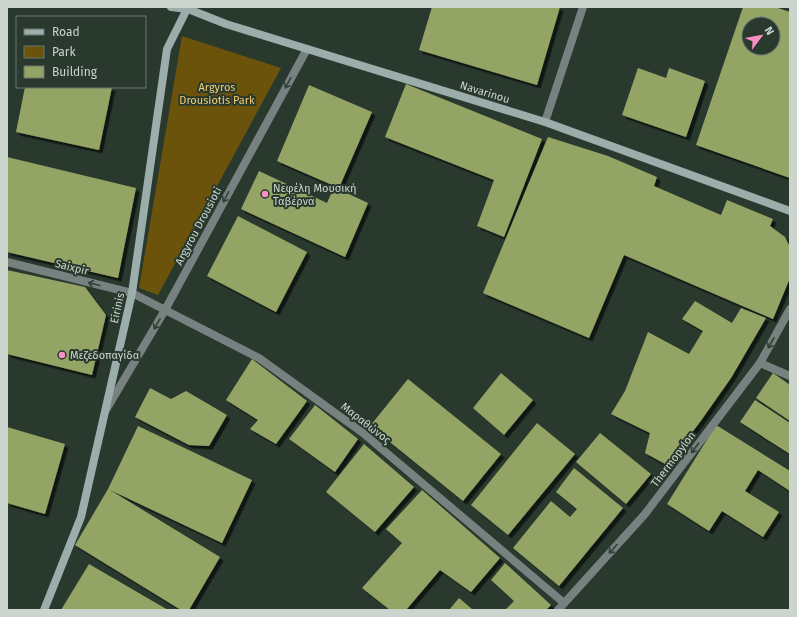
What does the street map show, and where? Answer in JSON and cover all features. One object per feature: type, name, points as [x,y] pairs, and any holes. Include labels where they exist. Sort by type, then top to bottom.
[{"type":"main road","name":"Navarinou","points":[[171,7],[188,8],[226,24],[545,122],[790,210]]},
{"type":"main road","name":"Eirinis","points":[[44,610],[81,516],[132,293],[168,49],[188,8]]},
{"type":"street","points":[[545,122],[583,7]]},
{"type":"street","name":"Argyrou Drousioti","points":[[105,413],[165,310],[307,49]]},
{"type":"street","name":"Saixpir","points":[[7,262],[132,293]]},
{"type":"street","name":"Μαραθώνος","points":[[132,293],[259,358],[352,424],[564,603]]},
{"type":"street","name":"Thermopylon","points":[[558,610],[645,514],[760,363],[790,309]]},
{"type":"street","points":[[760,363],[790,376]]},
{"type":"green space","name":"Argyros Drousiotis Park","points":[[182,36],[281,68],[158,295],[139,288]]},
{"type":"building","points":[[432,7],[560,7],[537,85],[419,50]]},
{"type":"building","points":[[743,7],[775,7],[790,12],[790,178],[696,145]]},
{"type":"building","points":[[638,68],[666,78],[669,68],[705,81],[686,137],[622,115]]},
{"type":"building","points":[[406,84],[542,139],[504,237],[477,226],[494,180],[385,137]]},
{"type":"building","points":[[309,85],[372,112],[339,188],[277,161]]},
{"type":"building","points":[[25,88],[112,88],[99,150],[16,132]]},
{"type":"building","points":[[548,137],[608,156],[657,177],[654,186],[721,215],[727,200],[773,219],[770,226],[785,237],[790,247],[790,278],[773,319],[624,255],[589,338],[483,293]]},
{"type":"building","points":[[7,157],[136,188],[118,278],[7,252]]},
{"type":"building","points":[[259,171],[327,203],[334,187],[368,203],[345,257],[241,209]]},
{"type":"building","points":[[238,216],[307,252],[276,312],[207,276]]},
{"type":"building","points":[[7,270],[85,287],[106,315],[92,375],[7,354]]},
{"type":"building","points":[[695,301],[732,323],[741,308],[766,318],[731,378],[667,465],[645,453],[650,433],[611,414],[625,391],[648,332],[689,354],[703,331],[682,319]]},
{"type":"building","points":[[252,359],[307,401],[276,444],[250,429],[258,420],[226,400]]},
{"type":"building","points":[[501,373],[533,400],[504,435],[473,408]]},
{"type":"building","points":[[773,373],[790,385],[790,421],[756,398]]},
{"type":"building","points":[[408,379],[501,454],[463,501],[370,426]]},
{"type":"building","points":[[150,388],[171,399],[186,391],[227,415],[209,446],[189,445],[135,417]]},
{"type":"building","points":[[755,400],[790,423],[790,454],[740,422]]},
{"type":"building","points":[[315,405],[358,439],[335,472],[289,439]]},
{"type":"building","points":[[537,423],[575,454],[508,535],[471,505]]},
{"type":"building","points":[[716,425],[790,471],[790,491],[758,470],[745,491],[779,512],[763,537],[722,511],[709,531],[667,504]]},
{"type":"building","points":[[138,426],[252,480],[222,543],[110,490],[220,557],[189,610],[181,610],[75,545],[108,489]]},
{"type":"building","points":[[7,427],[65,444],[45,514],[7,503]]},
{"type":"building","points":[[600,433],[651,474],[626,504],[576,462]]},
{"type":"building","points":[[364,444],[414,487],[375,532],[326,492]]},
{"type":"building","points":[[574,468],[623,508],[559,586],[513,548],[551,501],[570,517],[577,509],[556,492]]},
{"type":"building","points":[[422,490],[500,558],[471,592],[440,570],[406,610],[390,610],[362,588],[402,543],[386,529]]},
{"type":"building","points":[[505,563],[551,605],[546,610],[505,610],[514,601],[491,580]]},
{"type":"building","points":[[89,564],[168,610],[61,610]]},
{"type":"building","points":[[459,598],[473,610],[449,610]]},
{"type":"place","name":"Νεφέλη Μουσική Ταβέρνα","points":[[265,194]]},
{"type":"place","name":"Μεζεδοπαγίδα","points":[[62,355]]}]
